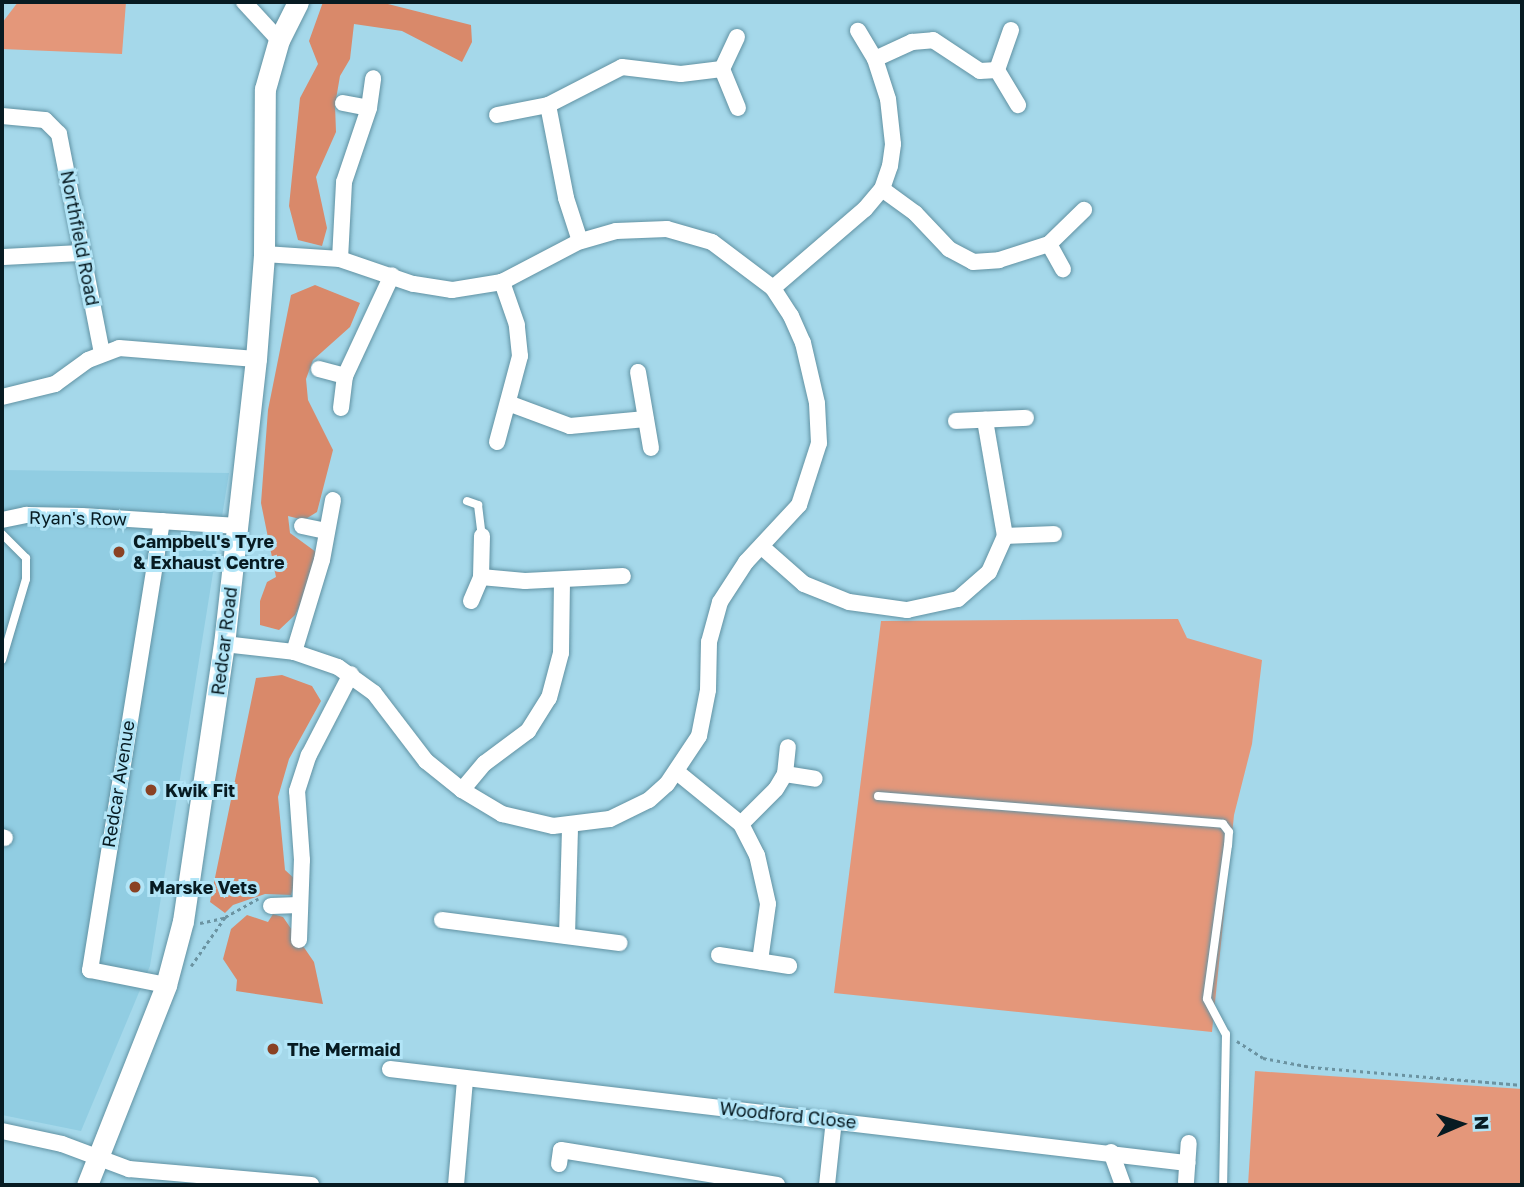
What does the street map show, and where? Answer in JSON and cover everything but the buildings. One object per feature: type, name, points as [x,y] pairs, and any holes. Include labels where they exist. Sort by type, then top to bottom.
[{"type":"street","points":[[244,2],[279,40]]},
{"type":"street","name":"Redcar Road","points":[[87,1185],[96,1156],[166,985],[183,921],[224,645],[256,359],[264,254],[263,112],[279,40],[298,2]]},
{"type":"street","points":[[997,70],[1011,30]]},
{"type":"street","points":[[774,288],[882,189],[893,144],[892,121],[875,58],[858,31]]},
{"type":"street","points":[[737,37],[722,69],[738,108]]},
{"type":"street","points":[[875,58],[912,42],[933,40],[980,71],[997,70]]},
{"type":"street","points":[[497,115],[548,105],[622,66],[681,74],[722,69]]},
{"type":"street","points":[[997,70],[1018,104]]},
{"type":"street","points":[[340,260],[344,182],[369,108],[373,78]]},
{"type":"street","points":[[343,103],[369,108]]},
{"type":"street","points":[[548,105],[566,198],[580,241]]},
{"type":"street","name":"Northfield Road","points":[[2,116],[36,118],[53,126],[62,145],[102,353]]},
{"type":"street","points":[[882,189],[964,259],[984,262],[1049,244],[1084,210]]},
{"type":"street","points":[[224,645],[293,652],[324,660],[351,674],[384,704],[426,761],[462,790],[519,820],[570,827],[629,812],[649,800],[677,772],[699,736],[705,712],[709,642],[720,603],[746,562],[786,523],[808,487],[820,424],[803,343],[774,288],[731,253],[689,234],[645,229],[580,241],[502,282],[452,290],[413,284],[340,260],[264,254]]},
{"type":"street","points":[[1049,244],[1063,269]]},
{"type":"street","points":[[2,257],[82,253]]},
{"type":"street","points":[[341,408],[345,376],[392,275]]},
{"type":"street","points":[[497,442],[520,341],[502,282]]},
{"type":"street","points":[[2,397],[55,384],[102,353],[147,347],[256,359]]},
{"type":"street","points":[[319,369],[345,376]]},
{"type":"street","points":[[638,372],[651,448]]},
{"type":"street","points":[[508,403],[570,426],[646,419]]},
{"type":"street","points":[[956,421],[1026,418]]},
{"type":"street","points":[[762,547],[789,574],[822,594],[907,610],[944,605],[975,586],[989,572],[1005,536],[985,420]]},
{"type":"street","points":[[293,652],[333,500]]},
{"type":"street","name":"Ryan's Row","points":[[2,520],[26,515],[238,526]]},
{"type":"street","name":"Redcar Avenue","points":[[162,521],[90,971],[166,985]]},
{"type":"street","points":[[302,526],[326,531]]},
{"type":"street","points":[[1005,536],[1054,534]]},
{"type":"street","points":[[471,601],[481,577],[482,536]]},
{"type":"street","points":[[481,577],[562,580],[624,576]]},
{"type":"street","points":[[462,790],[485,764],[528,730],[549,698],[561,653],[562,580]]},
{"type":"street","points":[[299,940],[302,860],[296,808],[301,773],[351,674]]},
{"type":"street","points":[[741,824],[765,805],[785,775],[788,747]]},
{"type":"street","points":[[677,772],[741,824],[757,855],[766,887],[760,961]]},
{"type":"street","points":[[785,775],[815,779]]},
{"type":"street","points":[[567,936],[570,827]]},
{"type":"street","points":[[271,906],[299,905]]},
{"type":"street","points":[[442,920],[620,943]]},
{"type":"street","points":[[719,955],[789,966]]},
{"type":"street","name":"Woodford Close","points":[[390,1069],[1187,1163]]},
{"type":"street","points":[[456,1185],[465,1079]]},
{"type":"street","points":[[827,1185],[834,1120]]},
{"type":"street","points":[[2,1131],[141,1171],[311,1185]]},
{"type":"street","points":[[1186,1182],[1189,1143]]},
{"type":"street","points":[[559,1164],[561,1150],[777,1185]]},
{"type":"street","points":[[1111,1152],[1123,1185]]},
{"type":"lane","points":[[467,501],[478,505],[482,536]]},
{"type":"lane","points":[[2,534],[26,558],[26,579],[2,660]]},
{"type":"lane","points":[[878,796],[1223,824],[1229,832],[1228,845],[1207,999],[1226,1034],[1223,1185]]},
{"type":"path","points":[[166,985],[182,978],[225,917],[255,899],[271,898],[271,906]]},
{"type":"path","points":[[183,921],[225,917]]},
{"type":"path","points":[[1226,1034],[1263,1058],[1311,1067],[1522,1085]]},
{"type":"shaded area","points":[[18,2],[126,2],[122,54],[2,49],[2,23]]},
{"type":"shaded area","points":[[323,2],[380,2],[471,25],[472,42],[462,62],[402,31],[354,24],[350,59],[340,76],[335,105],[336,132],[316,177],[327,228],[322,246],[298,240],[289,206],[300,98],[318,64],[309,41]]},
{"type":"shaded area","points":[[315,285],[360,303],[350,327],[313,360],[306,379],[308,400],[333,450],[317,512],[304,520],[288,516],[290,533],[316,552],[306,593],[295,615],[279,630],[260,625],[260,601],[267,582],[276,577],[261,503],[268,410],[291,295]]},
{"type":"shaded area","points":[[2,470],[229,473],[150,966],[81,1131],[2,1115]]},
{"type":"shaded area","points":[[1178,619],[1187,638],[1262,660],[1252,744],[1234,815],[1212,1032],[834,993],[881,621]]},
{"type":"shaded area","points":[[282,675],[312,686],[321,701],[289,759],[278,797],[285,870],[296,880],[291,895],[265,894],[233,905],[225,913],[210,902],[256,678]]},
{"type":"shaded area","points":[[273,914],[283,917],[314,962],[323,1004],[236,991],[237,980],[223,959],[231,929],[247,915],[268,922]]},
{"type":"shaded area","points":[[1255,1071],[1522,1089],[1522,1185],[1248,1185]]},
{"type":"place","name":"Campbell's Tyre & Exhaust Centre","points":[[119,552]]},
{"type":"place","name":"Kwik Fit","points":[[151,790]]},
{"type":"place","name":"Marske Vets","points":[[135,887]]},
{"type":"place","name":"The Mermaid","points":[[273,1049]]}]
